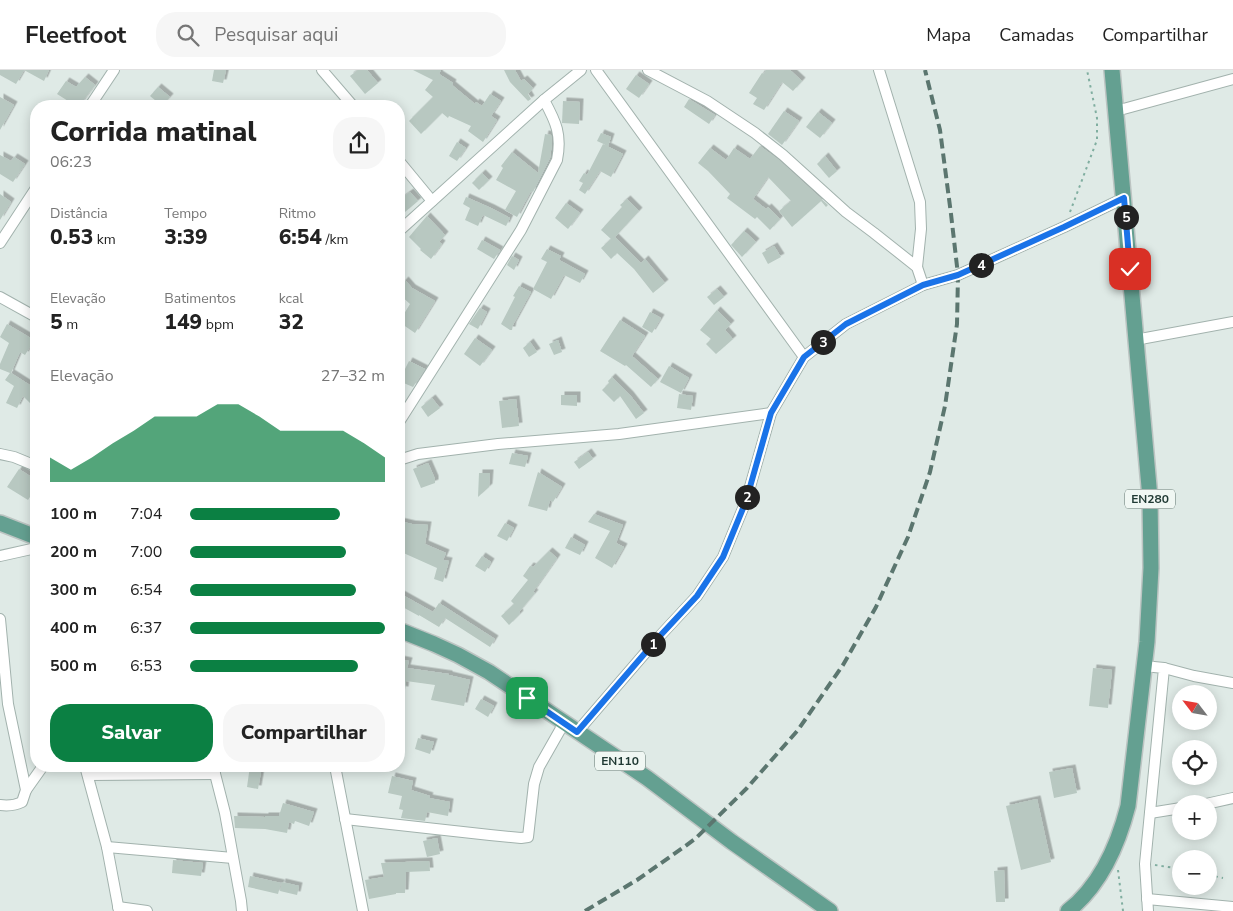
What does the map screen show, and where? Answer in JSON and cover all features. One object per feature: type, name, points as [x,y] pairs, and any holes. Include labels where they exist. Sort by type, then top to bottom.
[{"type":"main road","name":"EN280","points":[[1068,911],[1102,872],[1116,846],[1128,806],[1147,642],[1151,568],[1150,506],[1112,70]]},
{"type":"main road","points":[[0,523],[30,535]]},
{"type":"main road","name":"EN110","points":[[405,632],[458,655],[489,672],[647,778],[732,842],[830,911]]},
{"type":"street","points":[[94,100],[114,70]]},
{"type":"street","points":[[322,70],[348,100]]},
{"type":"street","points":[[405,226],[544,100],[581,70]]},
{"type":"street","points":[[596,70],[804,357]]},
{"type":"street","points":[[648,70],[707,101],[755,133],[783,155],[846,212],[917,267]]},
{"type":"street","points":[[879,70],[906,162],[920,202],[921,229],[917,267],[923,285]]},
{"type":"street","points":[[1116,111],[1233,78]]},
{"type":"street","points":[[405,413],[521,230],[557,160],[559,134],[552,114],[544,100]]},
{"type":"street","points":[[405,168],[432,201]]},
{"type":"street","points":[[0,242],[30,197]]},
{"type":"street","points":[[577,732],[697,596],[723,557],[746,501],[771,413],[804,357],[846,324],[923,285],[958,275],[1124,198]]},
{"type":"street","points":[[0,297],[30,314]]},
{"type":"street","points":[[1136,340],[1233,322]]},
{"type":"street","points":[[405,458],[418,454],[498,444],[620,434],[771,413]]},
{"type":"street","points":[[0,454],[30,464]]},
{"type":"street","points":[[0,556],[30,549]]},
{"type":"street","points":[[0,619],[8,704],[26,790]]},
{"type":"street","points":[[1144,666],[1164,668],[1233,683]]},
{"type":"street","points":[[1148,911],[1145,864],[1164,668]]},
{"type":"street","points":[[345,819],[490,835],[528,837],[534,784],[539,767],[564,723]]},
{"type":"street","points":[[0,805],[11,806],[22,802],[26,790],[39,772]]},
{"type":"street","points":[[86,772],[107,847],[119,909],[147,911]]},
{"type":"street","points":[[215,772],[225,813],[242,911]]},
{"type":"street","points":[[337,772],[363,911]]},
{"type":"street","points":[[1217,802],[1233,798]]},
{"type":"street","points":[[1150,813],[1172,809]]},
{"type":"street","points":[[107,847],[233,858]]},
{"type":"street","points":[[1147,900],[1233,907]]},
{"type":"path","points":[[1064,227],[1097,140],[1097,118],[1087,70]]},
{"type":"path","points":[[1116,846],[1123,911]]},
{"type":"path","points":[[1145,864],[1172,868]]},
{"type":"path","points":[[1217,877],[1223,878]]},
{"type":"building","points":[[0,70],[24,70],[16,84],[0,75]]},
{"type":"building","points":[[24,70],[49,70],[44,81]]},
{"type":"building","points":[[214,70],[226,70],[223,83],[212,81]]},
{"type":"building","points":[[358,70],[367,70],[378,83],[365,94],[350,76]]},
{"type":"building","points":[[413,70],[441,70],[439,74],[453,83],[452,85],[475,104],[476,102],[482,106],[490,94],[501,101],[491,116],[497,120],[483,142],[468,131],[471,126],[449,116],[448,118],[442,113],[421,134],[409,121],[433,97],[425,90],[433,80]]},
{"type":"building","points":[[504,70],[515,70],[521,81],[524,79],[533,88],[528,94],[531,99],[528,101],[510,82]]},
{"type":"building","points":[[766,70],[790,70],[802,81],[793,91],[782,82],[764,110],[753,104],[757,98],[749,93]]},
{"type":"building","points":[[636,75],[649,84],[639,98],[626,89]]},
{"type":"building","points":[[85,77],[95,85],[84,100],[66,100],[57,94],[66,81],[76,87]]},
{"type":"building","points":[[158,87],[170,97],[167,100],[155,100],[150,96]]},
{"type":"building","points":[[0,97],[14,105],[0,130]]},
{"type":"building","points":[[689,99],[715,115],[709,124],[684,107]]},
{"type":"building","points":[[563,101],[580,102],[579,124],[562,123]]},
{"type":"building","points":[[784,111],[799,121],[782,145],[768,134]]},
{"type":"building","points":[[818,112],[832,123],[820,138],[806,127]]},
{"type":"building","points":[[601,133],[611,137],[608,146],[597,141]]},
{"type":"building","points":[[545,134],[551,135],[550,158],[533,192],[531,191],[517,217],[505,210],[516,191],[496,180],[503,168],[501,166],[512,152],[538,173]]},
{"type":"building","points":[[457,142],[466,148],[457,161],[449,156]]},
{"type":"building","points":[[603,144],[623,154],[611,177],[600,171],[585,194],[579,190],[583,183],[579,181],[584,173],[587,175]]},
{"type":"building","points":[[760,146],[779,160],[828,205],[826,207],[821,201],[792,227],[779,211],[791,201],[768,177],[753,199],[766,209],[768,207],[780,219],[770,230],[757,217],[755,219],[727,198],[730,194],[698,163],[710,148],[726,160],[734,148],[750,159]]},
{"type":"building","points":[[0,155],[11,161],[14,157],[25,164],[13,182],[0,174]]},
{"type":"building","points":[[825,156],[837,171],[829,178],[817,164]]},
{"type":"building","points":[[482,173],[489,180],[479,190],[472,183]]},
{"type":"building","points":[[410,192],[418,201],[405,212],[405,196]]},
{"type":"building","points":[[0,194],[11,202],[0,220]]},
{"type":"building","points":[[466,197],[510,218],[506,226],[483,215],[478,226],[465,220],[470,208],[463,204]]},
{"type":"building","points":[[627,199],[639,211],[615,237],[641,263],[645,259],[665,283],[653,293],[634,269],[617,253],[611,259],[601,248],[611,239],[601,230],[622,207],[620,205]]},
{"type":"building","points":[[566,203],[580,213],[568,229],[555,218]]},
{"type":"building","points":[[427,216],[445,235],[439,242],[442,244],[431,259],[409,237]]},
{"type":"building","points":[[744,231],[756,242],[742,257],[731,245]]},
{"type":"building","points":[[482,240],[500,250],[494,259],[477,249]]},
{"type":"building","points":[[774,246],[781,257],[768,264],[762,253]]},
{"type":"building","points":[[547,249],[561,256],[559,260],[585,274],[580,283],[564,275],[551,299],[533,289],[547,262],[541,259]]},
{"type":"building","points":[[512,256],[519,260],[514,270],[507,265]]},
{"type":"building","points":[[405,280],[412,288],[435,301],[415,333],[405,326],[405,312],[410,304],[405,299]]},
{"type":"building","points":[[519,286],[531,292],[512,330],[510,330],[501,324]]},
{"type":"building","points":[[717,289],[724,297],[714,305],[707,297]]},
{"type":"building","points":[[480,308],[487,312],[478,329],[469,324]]},
{"type":"building","points":[[717,310],[731,324],[725,330],[733,339],[716,354],[706,344],[711,339],[700,330]]},
{"type":"building","points":[[650,312],[661,318],[652,333],[642,327]]},
{"type":"building","points":[[620,320],[645,336],[632,356],[658,379],[651,387],[626,365],[600,351]]},
{"type":"building","points":[[7,324],[30,338],[30,347],[25,355],[20,352],[11,373],[30,385],[30,403],[23,396],[17,408],[6,403],[14,386],[5,380],[10,373],[0,369],[0,364],[9,343],[0,337]]},
{"type":"building","points":[[475,338],[492,350],[480,366],[464,354]]},
{"type":"building","points":[[558,340],[562,352],[554,355],[549,344]]},
{"type":"building","points":[[530,342],[537,352],[529,357],[523,348]]},
{"type":"building","points":[[409,361],[425,369],[413,387],[405,384],[405,369]]},
{"type":"building","points":[[669,366],[689,378],[681,393],[660,382]]},
{"type":"building","points":[[612,377],[644,413],[636,419],[620,396],[614,402],[602,390]]},
{"type":"building","points":[[679,394],[693,396],[691,410],[677,408]]},
{"type":"building","points":[[561,395],[577,395],[577,406],[561,405]]},
{"type":"building","points":[[432,398],[440,408],[428,417],[421,407]]},
{"type":"building","points":[[516,399],[519,426],[502,428],[499,401]]},
{"type":"building","points":[[588,452],[593,459],[579,469],[574,462]]},
{"type":"building","points":[[512,453],[528,456],[525,467],[509,464]]},
{"type":"building","points":[[428,463],[435,483],[421,488],[413,469]]},
{"type":"building","points":[[19,469],[30,476],[30,497],[28,500],[7,487]]},
{"type":"building","points":[[538,472],[562,487],[553,502],[550,500],[547,511],[528,506]]},
{"type":"building","points":[[479,473],[490,473],[489,487],[478,497]]},
{"type":"building","points":[[594,514],[623,525],[616,543],[624,547],[612,568],[595,558],[610,531],[588,522]]},
{"type":"building","points":[[405,522],[428,525],[425,544],[446,553],[443,560],[449,561],[443,582],[434,579],[437,568],[405,554]]},
{"type":"building","points":[[505,523],[514,528],[507,541],[497,536]]},
{"type":"building","points":[[571,537],[585,545],[580,555],[565,548]]},
{"type":"building","points":[[549,551],[557,558],[533,592],[535,593],[519,612],[520,614],[509,625],[501,616],[514,604],[511,601],[528,580],[523,576],[530,566],[533,567]]},
{"type":"building","points":[[482,556],[491,562],[485,572],[475,566]]},
{"type":"building","points":[[405,596],[433,612],[439,603],[495,639],[490,647],[445,618],[439,627],[405,608]]},
{"type":"building","points":[[405,660],[409,661],[407,668],[449,674],[470,680],[464,706],[431,700],[435,685],[406,681],[405,690]]},
{"type":"building","points":[[1093,668],[1112,670],[1108,708],[1089,706]]},
{"type":"building","points":[[481,699],[494,706],[488,717],[475,709]]},
{"type":"building","points":[[418,738],[434,742],[430,754],[415,749]]},
{"type":"building","points":[[1072,768],[1077,793],[1054,798],[1049,772]]},
{"type":"building","points":[[249,772],[261,772],[258,789],[247,787]]},
{"type":"building","points":[[392,776],[413,781],[411,790],[430,796],[429,798],[450,802],[448,816],[427,812],[425,821],[401,818],[403,810],[399,809],[402,796],[388,793]]},
{"type":"building","points":[[1037,799],[1051,862],[1021,870],[1006,806]]},
{"type":"building","points":[[283,803],[314,812],[309,826],[295,821],[294,824],[289,822],[287,833],[265,829],[235,828],[234,816],[279,816]]},
{"type":"building","points":[[437,838],[440,854],[427,857],[423,841]]},
{"type":"building","points":[[173,860],[203,863],[201,876],[172,873]]},
{"type":"building","points":[[429,861],[430,871],[406,872],[405,893],[369,899],[365,880],[384,877],[381,863]]},
{"type":"building","points":[[1004,870],[1005,902],[996,902],[994,871]]},
{"type":"building","points":[[250,876],[281,883],[278,894],[248,887]]},
{"type":"building","points":[[282,882],[299,886],[297,895],[280,891]]},
{"type":"railway","points":[[585,911],[637,880],[696,838],[747,788],[798,730],[843,665],[876,607],[908,537],[930,472],[945,406],[957,324],[958,275],[951,214],[940,130],[925,70]]},
{"type":"route","points":[[527,698],[577,732],[697,596],[723,557],[746,501],[771,413],[804,357],[846,324],[923,285],[958,275],[1124,198],[1130,269]]}]
